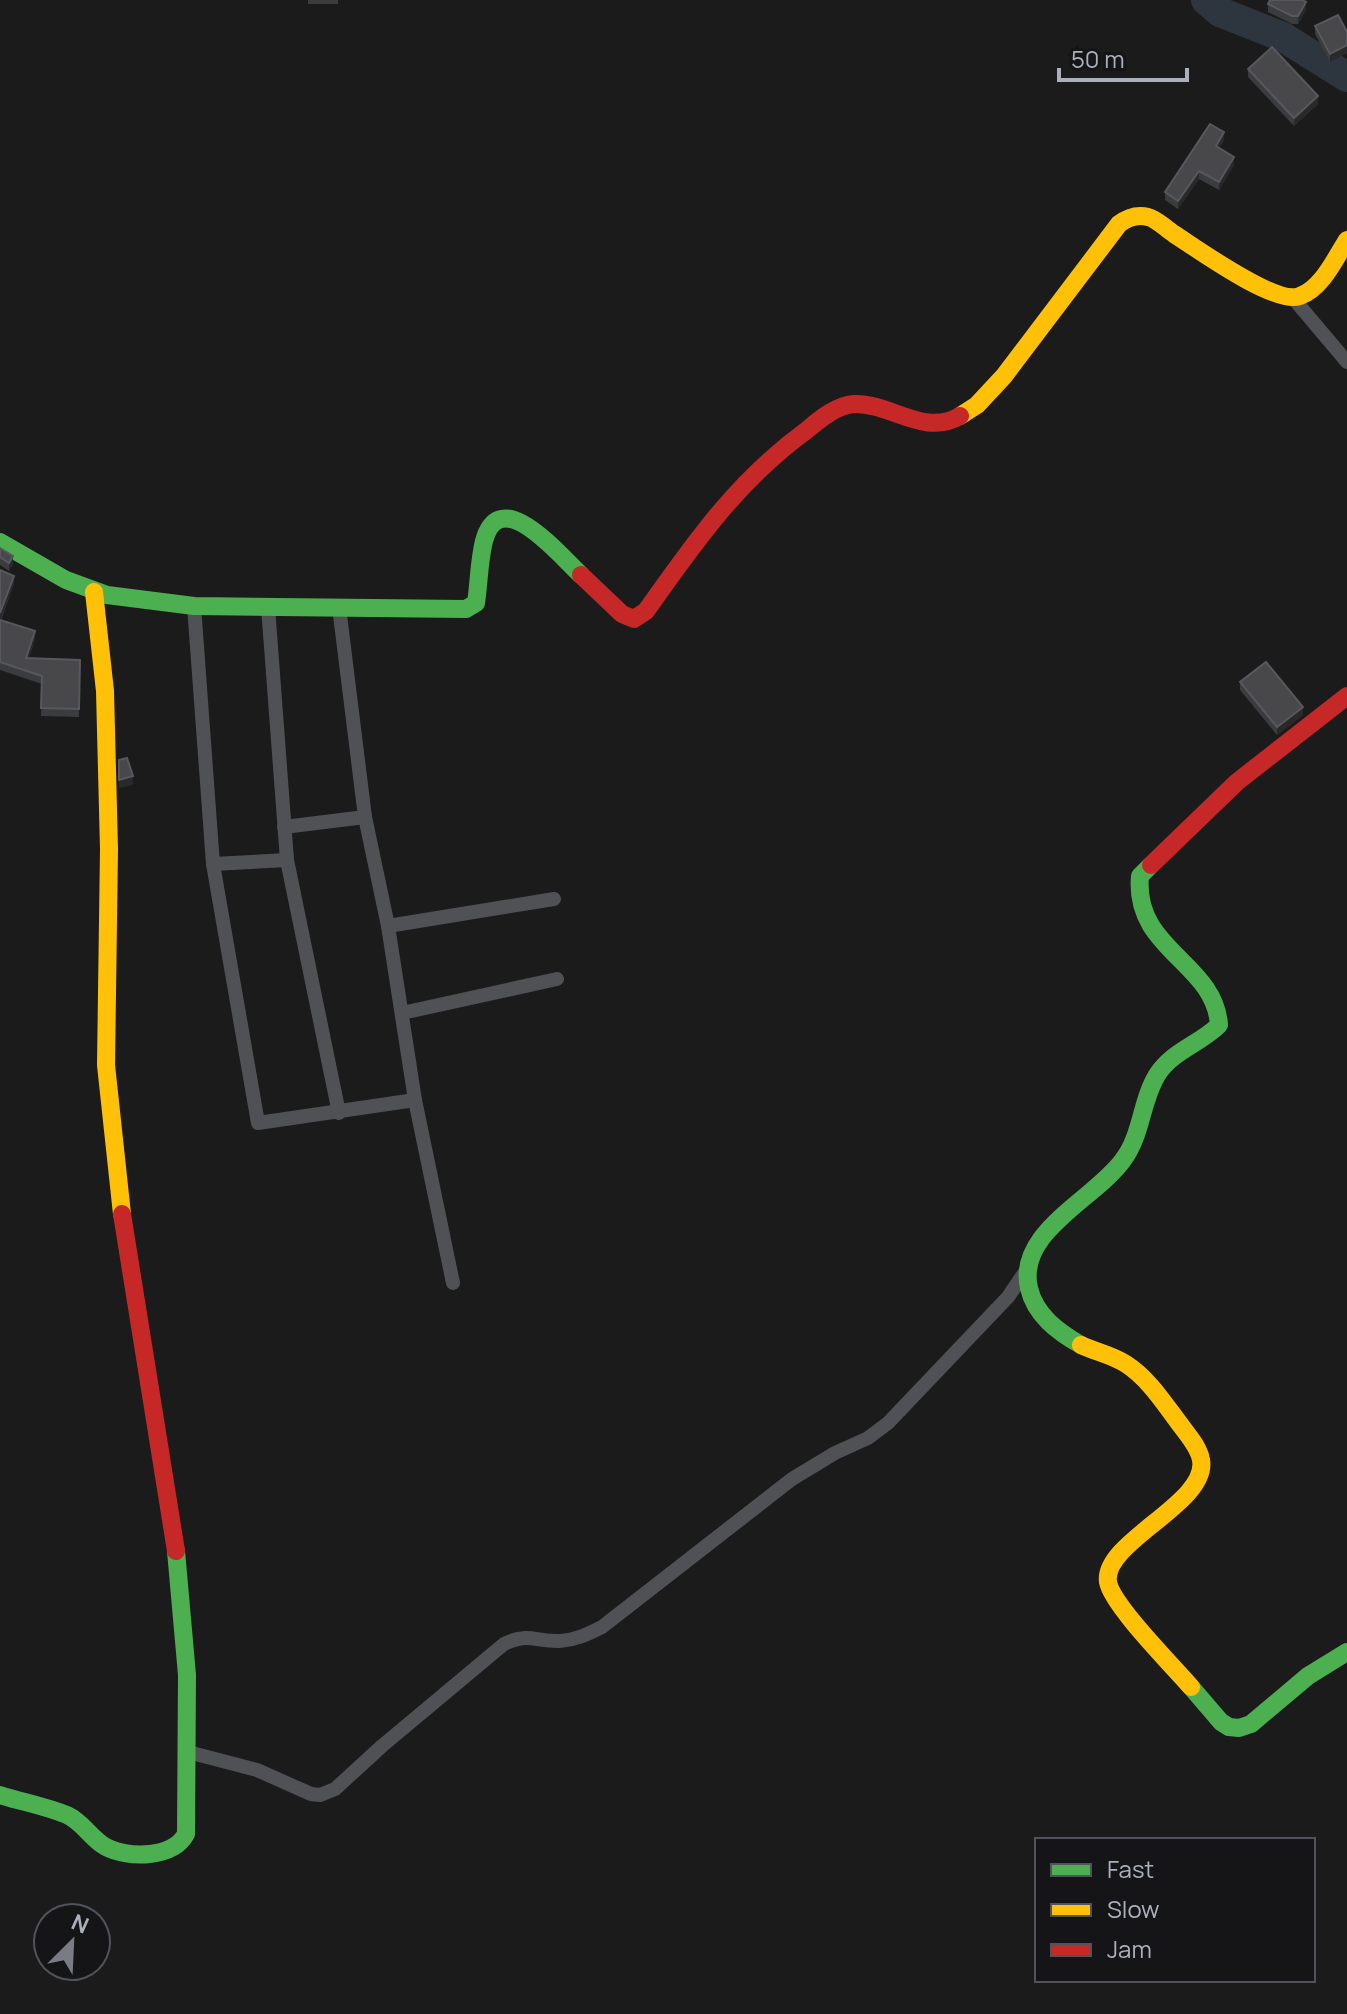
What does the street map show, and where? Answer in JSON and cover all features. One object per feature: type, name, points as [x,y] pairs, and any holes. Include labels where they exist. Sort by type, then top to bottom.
[{"type":"street","points":[[0,542],[94,592],[194,606],[472,607],[478,596],[488,530],[494,520],[513,516],[527,525],[622,614],[634,619],[640,617],[715,515],[810,427],[839,406],[869,406],[909,421],[930,423],[950,421],[967,413],[1011,367],[1119,224],[1129,217],[1148,217],[1264,289],[1293,298],[1347,362]]},
{"type":"street","points":[[1293,298],[1308,292],[1347,240]]},
{"type":"street","points":[[0,1795],[67,1815],[83,1824],[109,1849],[135,1853],[160,1852],[174,1849],[186,1834],[187,1675],[176,1547],[123,1219],[106,1065],[109,849],[105,691],[94,592]]},
{"type":"street","points":[[194,606],[213,864],[258,1123],[415,1100]]},
{"type":"street","points":[[268,607],[287,860],[339,1113]]},
{"type":"street","points":[[339,607],[365,817],[388,926],[415,1100],[453,1283]]},
{"type":"street","points":[[188,1752],[257,1770],[311,1794],[320,1795],[335,1789],[504,1644],[529,1636],[564,1641],[581,1638],[602,1627],[792,1479],[878,1430],[918,1393],[998,1308],[1027,1269],[1033,1251],[1046,1232],[1092,1195],[1113,1173],[1131,1148],[1138,1122],[1166,1063],[1205,1039],[1219,1025],[1220,1010],[1207,989],[1181,964],[1148,921],[1137,897],[1140,876],[1237,782],[1347,696]]},
{"type":"street","points":[[284,827],[365,817]]},
{"type":"street","points":[[213,864],[287,860]]},
{"type":"street","points":[[388,926],[554,899]]},
{"type":"street","points":[[402,1013],[557,979]]},
{"type":"street","points":[[1027,1269],[1027,1287],[1035,1307],[1050,1323],[1079,1344],[1130,1366],[1200,1452],[1203,1465],[1200,1477],[1188,1493],[1109,1568],[1107,1580],[1112,1593],[1131,1617],[1221,1722],[1229,1727],[1251,1724],[1308,1676],[1347,1652]]},
{"type":"building","points":[[1270,0],[1306,2],[1298,16],[1292,16],[1268,4]]},
{"type":"building","points":[[1338,15],[1347,32],[1347,45],[1330,54],[1315,26]]},
{"type":"building","points":[[1272,47],[1318,96],[1294,118],[1248,69]]},
{"type":"building","points":[[1210,124],[1224,132],[1216,146],[1234,157],[1219,182],[1199,171],[1178,201],[1165,192]]},
{"type":"building","points":[[0,548],[13,556],[9,563],[0,557]]},
{"type":"building","points":[[0,570],[14,576],[0,613]]},
{"type":"building","points":[[0,620],[35,631],[26,658],[80,660],[79,709],[41,708],[42,676],[0,662]]},
{"type":"building","points":[[1266,662],[1303,707],[1277,727],[1240,682]]},
{"type":"building","points":[[127,758],[133,776],[119,780],[119,760]]},
{"type":"waterway","points":[[1206,0],[1220,12],[1283,37],[1347,77]]},
{"type":"traffic: fast","points":[[0,542],[66,580],[107,595],[194,606],[466,609],[476,603],[484,541],[492,525],[503,519],[530,528],[581,575]]},
{"type":"traffic: fast","points":[[1081,1345],[1049,1322],[1032,1298],[1028,1268],[1034,1250],[1046,1233],[1123,1160],[1134,1140],[1152,1085],[1163,1067],[1219,1025],[1214,1004],[1204,986],[1149,922],[1141,901],[1140,876],[1151,865]]},
{"type":"traffic: fast","points":[[0,1795],[67,1815],[101,1844],[116,1851],[138,1854],[161,1852],[180,1842],[186,1834],[187,1675],[176,1551]]},
{"type":"traffic: fast","points":[[1191,1687],[1221,1722],[1239,1728],[1251,1724],[1308,1676],[1347,1652]]},
{"type":"traffic: slow","points":[[960,416],[977,405],[1004,376],[1119,224],[1129,218],[1151,218],[1236,274],[1289,297],[1300,296],[1315,287],[1347,240]]},
{"type":"traffic: slow","points":[[94,592],[105,691],[109,849],[106,1065],[122,1214]]},
{"type":"traffic: slow","points":[[1081,1345],[1121,1361],[1141,1376],[1189,1436],[1200,1455],[1199,1476],[1189,1492],[1121,1552],[1111,1567],[1108,1582],[1131,1620],[1191,1687]]},
{"type":"traffic: jam","points":[[581,575],[622,614],[634,619],[646,611],[738,491],[782,450],[829,413],[854,404],[881,408],[933,423],[960,416]]},
{"type":"traffic: jam","points":[[1151,865],[1237,782],[1347,696]]},
{"type":"traffic: jam","points":[[122,1214],[176,1551]]}]
